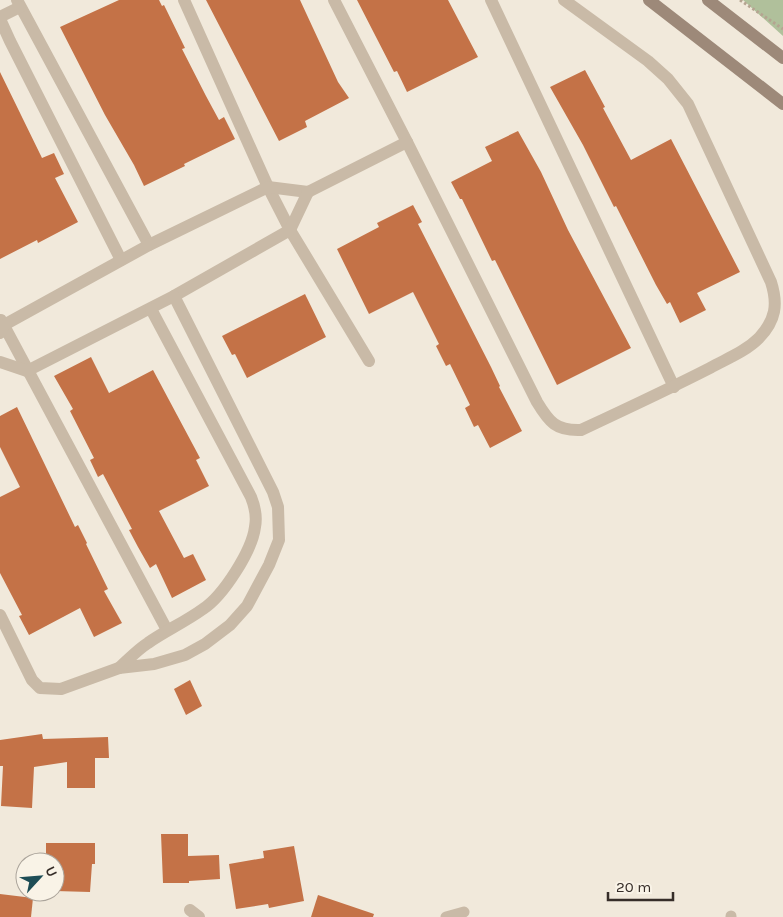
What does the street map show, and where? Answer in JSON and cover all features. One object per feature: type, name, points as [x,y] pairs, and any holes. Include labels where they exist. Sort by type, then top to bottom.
[{"type":"main road","points":[[649,0],[783,104]]},
{"type":"main road","points":[[708,0],[783,58]]},
{"type":"street","points":[[184,0],[268,187],[290,230],[369,361]]},
{"type":"street","points":[[334,0],[408,142],[536,402],[556,426],[567,430],[581,430],[674,387],[749,348],[760,337],[770,322],[775,307],[775,297],[771,282],[688,104],[668,79],[648,60],[564,0]]},
{"type":"street","points":[[491,0],[674,387]]},
{"type":"street","points":[[122,260],[0,18],[19,4],[149,245]]},
{"type":"street","points":[[167,630],[1,325],[149,245],[268,187],[308,192],[408,142]]},
{"type":"street","points":[[0,362],[27,371],[151,309],[290,230],[308,192]]},
{"type":"street","points":[[0,615],[32,680],[40,688],[61,689],[119,668],[154,664],[184,655],[205,644],[238,618],[255,593],[279,540],[278,507],[273,492],[174,296]]},
{"type":"street","points":[[119,668],[146,644],[204,609],[226,586],[245,554],[255,528],[256,518],[251,497],[151,309]]},
{"type":"street","points":[[251,497],[273,492]]},
{"type":"lane","points":[[446,917],[464,912]]},
{"type":"path","points":[[740,0],[783,28]]},
{"type":"green space","points":[[743,0],[783,0],[783,36]]},
{"type":"building","points":[[119,0],[159,0],[162,6],[164,5],[185,48],[182,49],[206,96],[219,120],[224,117],[235,139],[144,186],[60,27]]},
{"type":"building","points":[[206,0],[300,0],[338,82],[349,98],[305,121],[307,127],[279,141]]},
{"type":"building","points":[[357,0],[448,0],[478,57],[407,92],[397,71],[394,72]]},
{"type":"building","points":[[585,70],[631,160],[671,139],[740,272],[697,293],[706,310],[680,323],[670,302],[667,304],[656,285],[616,206],[614,207],[583,145],[550,87]]},
{"type":"building","points":[[0,72],[42,158],[54,153],[64,174],[55,178],[78,222],[38,243],[37,240],[0,259]]},
{"type":"building","points":[[518,131],[631,348],[557,385],[495,260],[492,261],[462,199],[460,199],[451,182],[492,161],[485,147]]},
{"type":"building","points":[[413,205],[422,222],[418,224],[522,431],[490,448],[478,425],[474,427],[465,408],[470,405],[450,364],[446,366],[436,346],[439,344],[413,292],[369,314],[337,249],[379,227],[377,223]]},
{"type":"building","points":[[305,294],[326,337],[247,378],[235,354],[232,355],[222,336]]},
{"type":"building","points":[[91,357],[109,393],[153,370],[200,458],[196,460],[209,486],[159,511],[184,558],[193,554],[206,580],[172,598],[156,564],[150,568],[138,547],[129,530],[132,529],[103,474],[98,477],[90,460],[94,458],[70,411],[73,409],[54,376]]},
{"type":"building","points":[[17,407],[75,527],[78,525],[87,543],[108,589],[104,591],[122,623],[94,637],[80,608],[29,635],[19,616],[22,615],[0,573],[0,497],[20,487],[0,447],[0,416]]},
{"type":"building","points":[[190,680],[202,706],[186,715],[174,689]]},
{"type":"building","points":[[42,734],[43,739],[108,737],[109,758],[95,758],[95,788],[67,788],[67,762],[34,767],[32,808],[1,806],[3,766],[0,766],[0,740]]},
{"type":"building","points":[[161,834],[188,834],[188,856],[219,855],[220,879],[189,881],[189,883],[163,883]]},
{"type":"building","points":[[46,843],[95,843],[95,864],[92,864],[90,892],[65,891],[65,852],[46,852]]},
{"type":"building","points":[[294,846],[304,901],[269,908],[268,904],[236,909],[229,864],[264,858],[263,851]]},
{"type":"building","points":[[0,894],[15,896],[15,902],[33,902],[31,917],[0,917]]},
{"type":"building","points":[[318,895],[374,914],[373,917],[311,917]]}]
